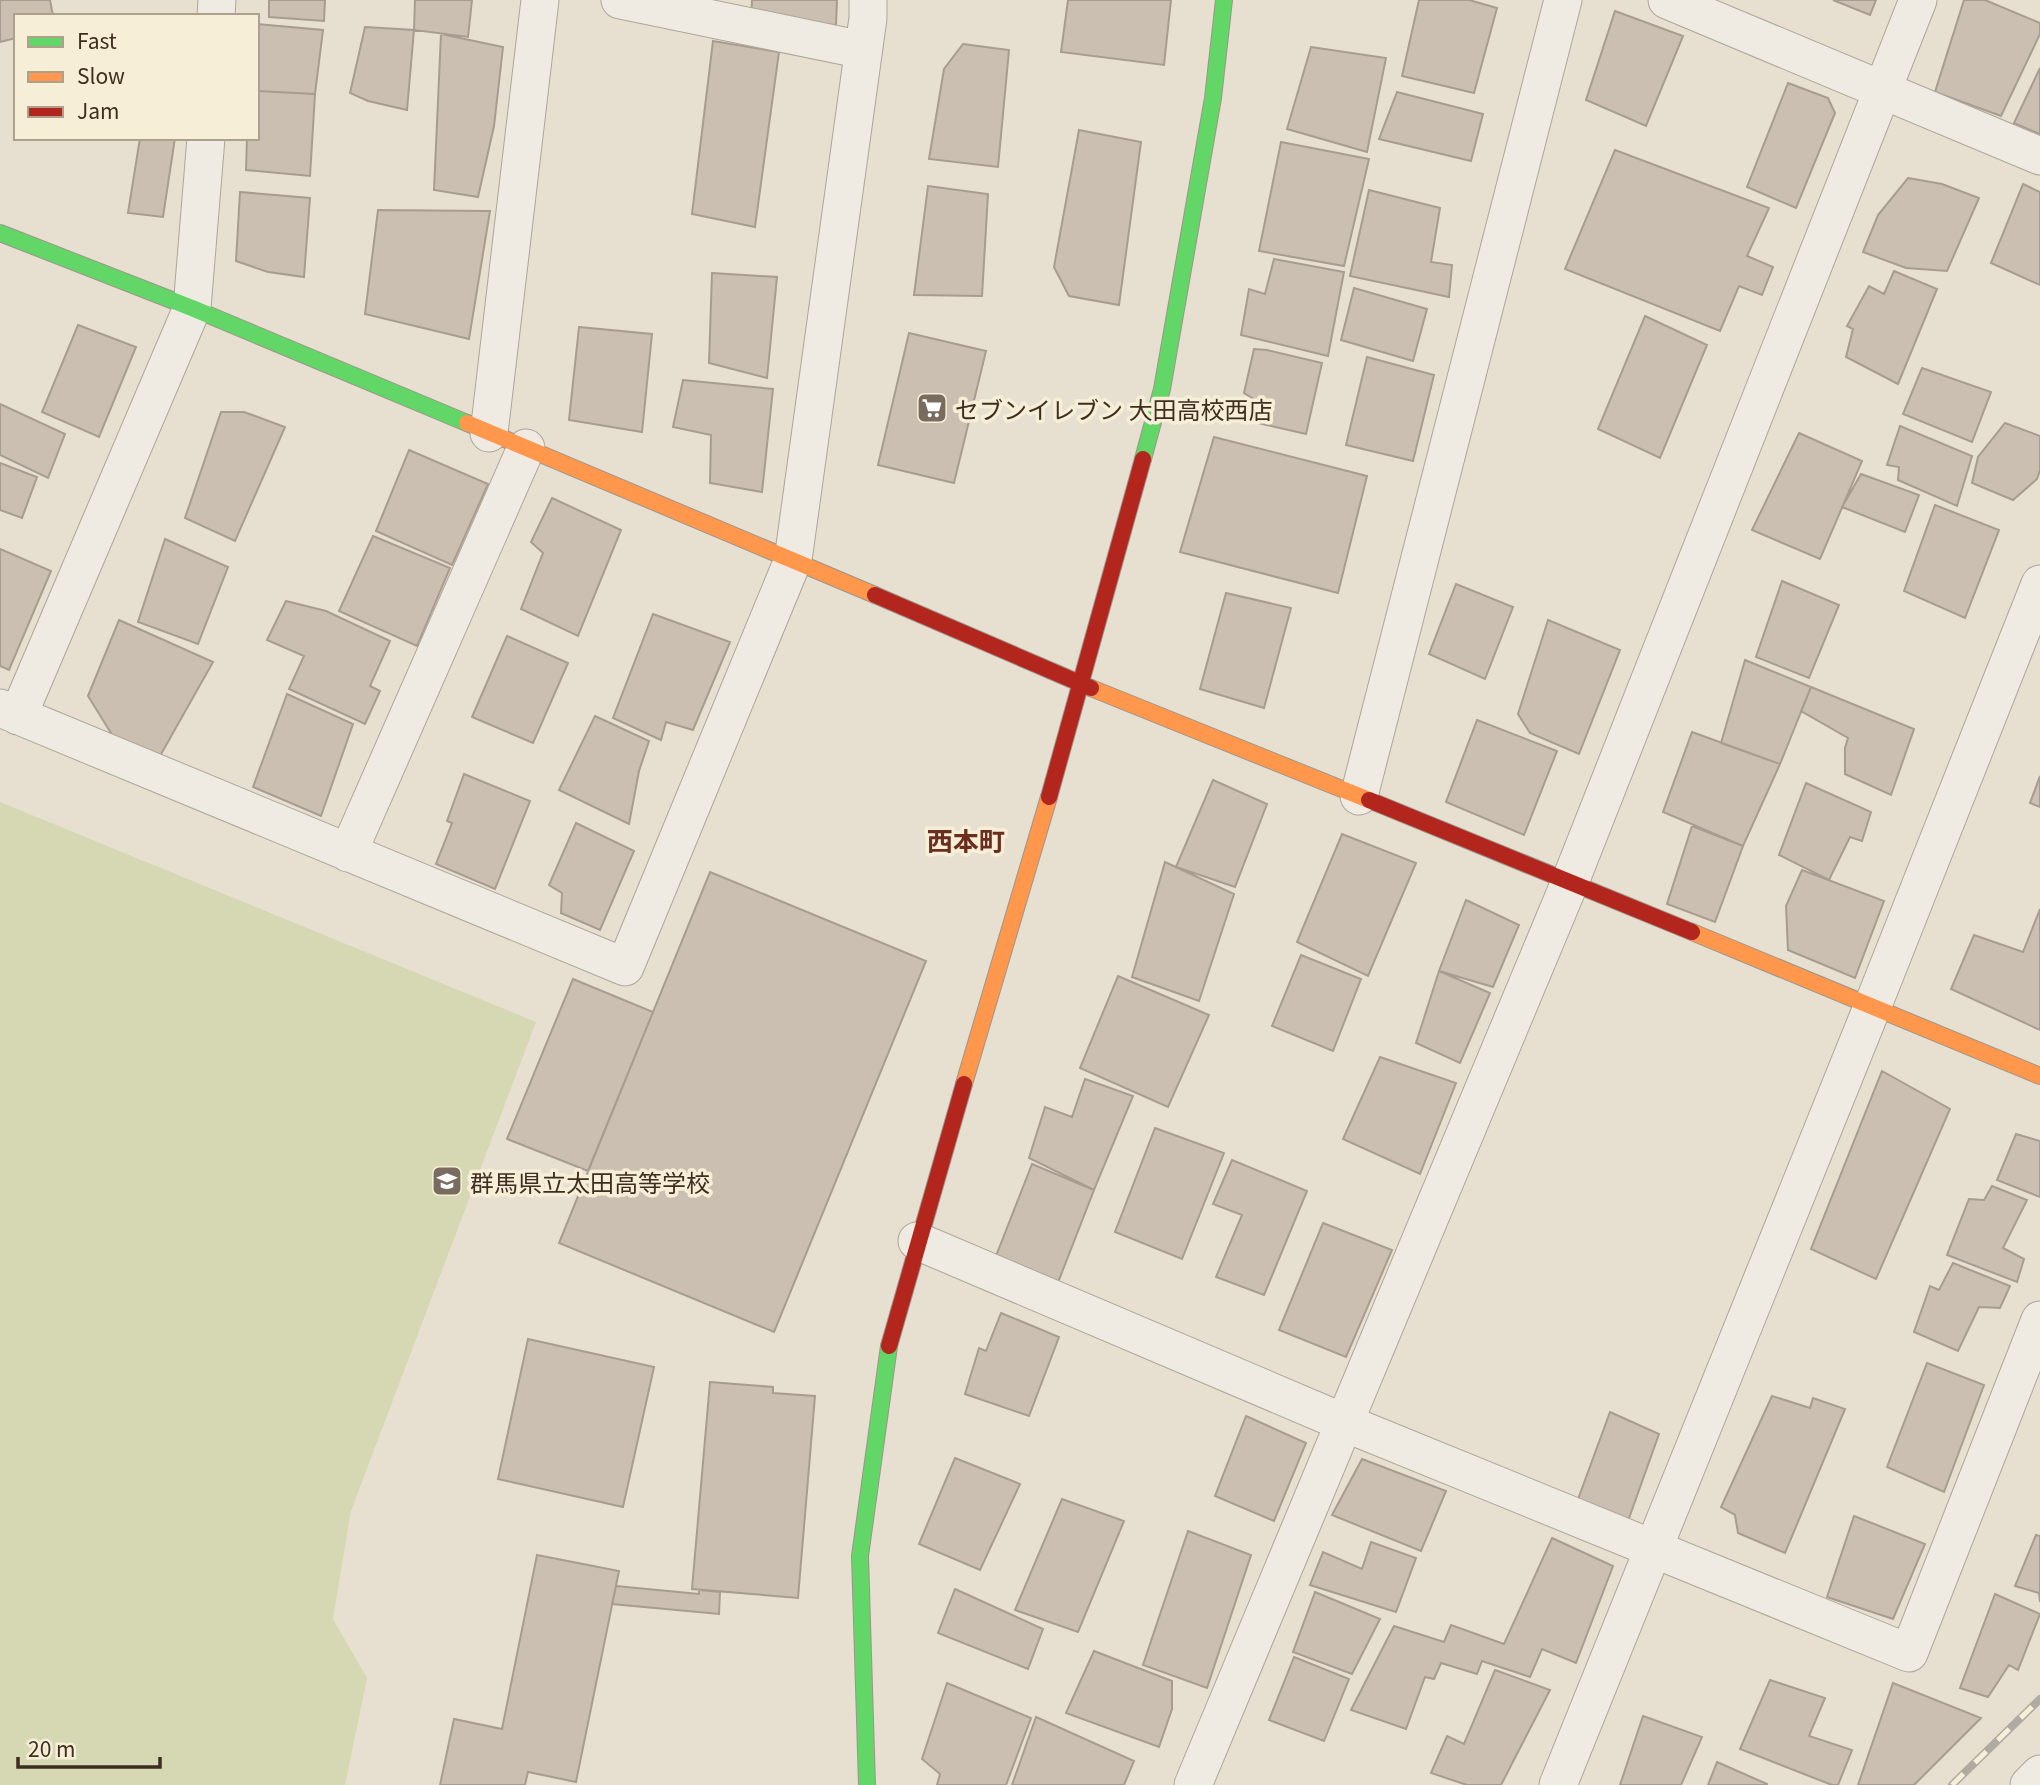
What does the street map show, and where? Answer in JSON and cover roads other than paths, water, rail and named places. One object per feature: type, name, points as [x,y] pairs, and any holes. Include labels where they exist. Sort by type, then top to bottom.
[{"type":"street","points":[[489,433],[540,0]]},
{"type":"street","points":[[620,0],[863,50]]},
{"type":"street","points":[[206,140],[192,308],[9,712],[625,967],[793,560],[868,0]]},
{"type":"street","points":[[867,1785],[860,1556],[890,1337],[1082,684],[1162,389],[1213,98],[1224,0]]},
{"type":"street","points":[[1359,796],[1563,0]]},
{"type":"street","points":[[1667,0],[2040,156]]},
{"type":"street","points":[[1193,1785],[1570,883],[1917,0]]},
{"type":"street","points":[[0,233],[192,308],[1082,684],[1873,1005],[2040,1076]]},
{"type":"street","points":[[348,853],[526,448]]},
{"type":"street","points":[[1558,1785],[2040,584]]},
{"type":"street","points":[[917,1241],[1345,1423],[1909,1653],[2040,1320]]},
{"type":"street","points":[[2029,1785],[2040,1774]]},
{"type":"railway","points":[[1952,1785],[2040,1699]]},
{"type":"place","name":"セブンイレブン 大田高校西店","points":[[932,408]]},
{"type":"place","name":"群馬県立太田高等学校","points":[[447,1181]]},
{"type":"district","name":"西本町","points":[[966,839]]}]
